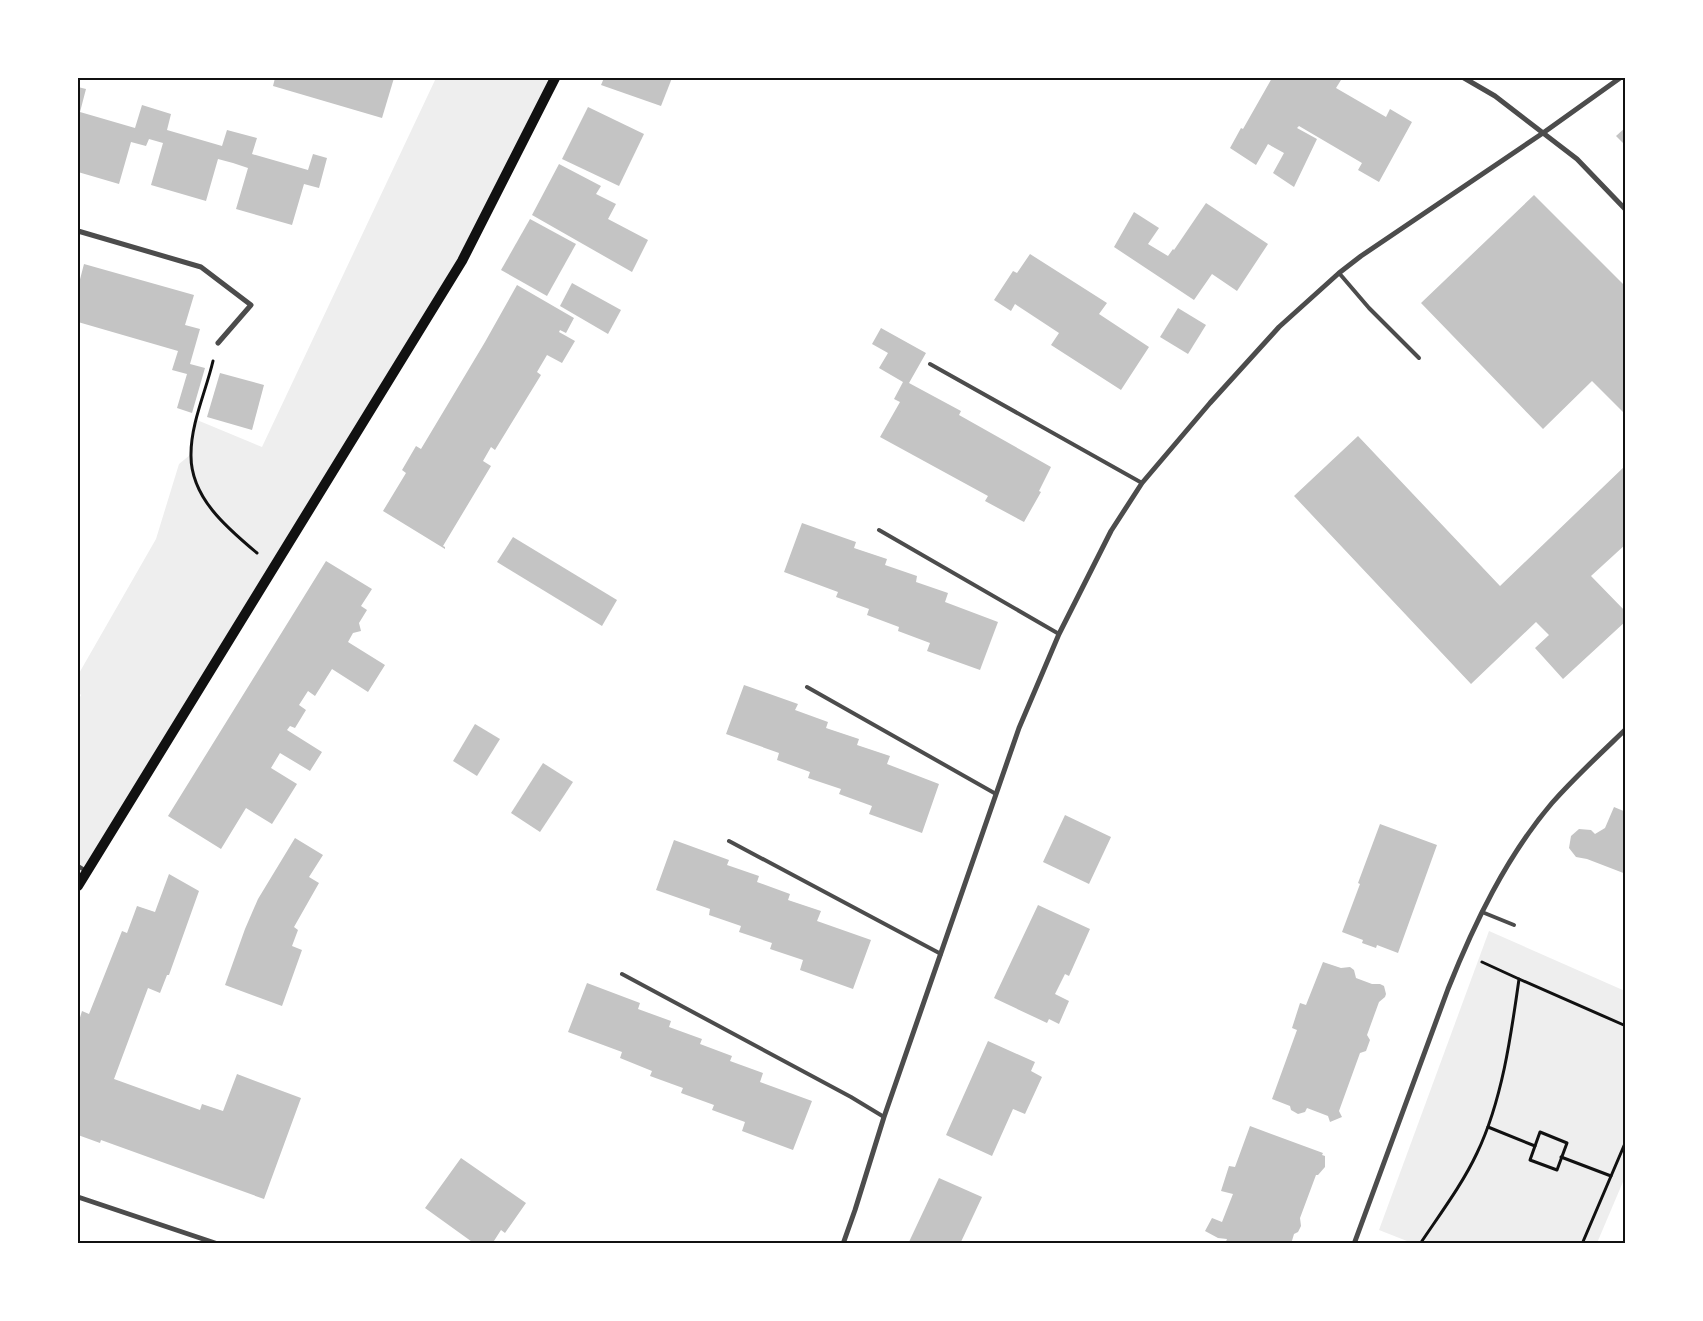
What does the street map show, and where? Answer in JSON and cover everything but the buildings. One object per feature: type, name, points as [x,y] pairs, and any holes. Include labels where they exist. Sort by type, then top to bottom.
[{"type":"main road","points":[[78,886],[82,869],[275,567],[462,261],[555,78]]},
{"type":"street","points":[[1464,78],[1496,96],[1577,159],[1626,210]]},
{"type":"street","points":[[843,1244],[884,1116],[1019,728],[1059,634],[1111,531],[1142,483],[1210,403],[1279,327],[1339,273],[1368,251],[1543,133],[1620,78]]},
{"type":"street","points":[[78,231],[201,267],[251,305],[218,343]]},
{"type":"street","points":[[1354,1244],[1463,952],[1482,912],[1520,846],[1552,803],[1626,729]]},
{"type":"street","points":[[78,1197],[218,1244]]},
{"type":"lane","points":[[1339,273],[1369,308],[1419,358]]},
{"type":"lane","points":[[930,364],[1142,483]]},
{"type":"lane","points":[[879,530],[1059,634]]},
{"type":"lane","points":[[807,687],[997,794]]},
{"type":"lane","points":[[729,841],[941,954]]},
{"type":"lane","points":[[1482,912],[1514,925]]},
{"type":"lane","points":[[622,974],[884,1116]]},
{"type":"path","points":[[218,343],[194,430],[190,455],[195,483],[212,512],[239,538],[275,567]]},
{"type":"path","points":[[1463,952],[1519,980],[1626,1026]]},
{"type":"path","points":[[1420,1244],[1466,1176],[1488,1127],[1500,1083],[1519,980]]},
{"type":"path","points":[[1488,1127],[1535,1146]]},
{"type":"path","points":[[1540,1132],[1567,1143],[1556,1170],[1530,1160],[1535,1146],[1540,1132]]},
{"type":"path","points":[[1582,1244],[1626,1141]]},
{"type":"path","points":[[1561,1157],[1611,1176]]},
{"type":"shaded area","points":[[436,78],[552,78],[464,249],[78,885],[78,701],[81,695],[78,692],[78,675],[156,539],[179,464],[190,455],[196,482],[191,455],[197,420],[262,447]]},
{"type":"shaded area","points":[[1489,931],[1625,991],[1625,1177],[1597,1243],[1412,1243],[1379,1230]]}]
